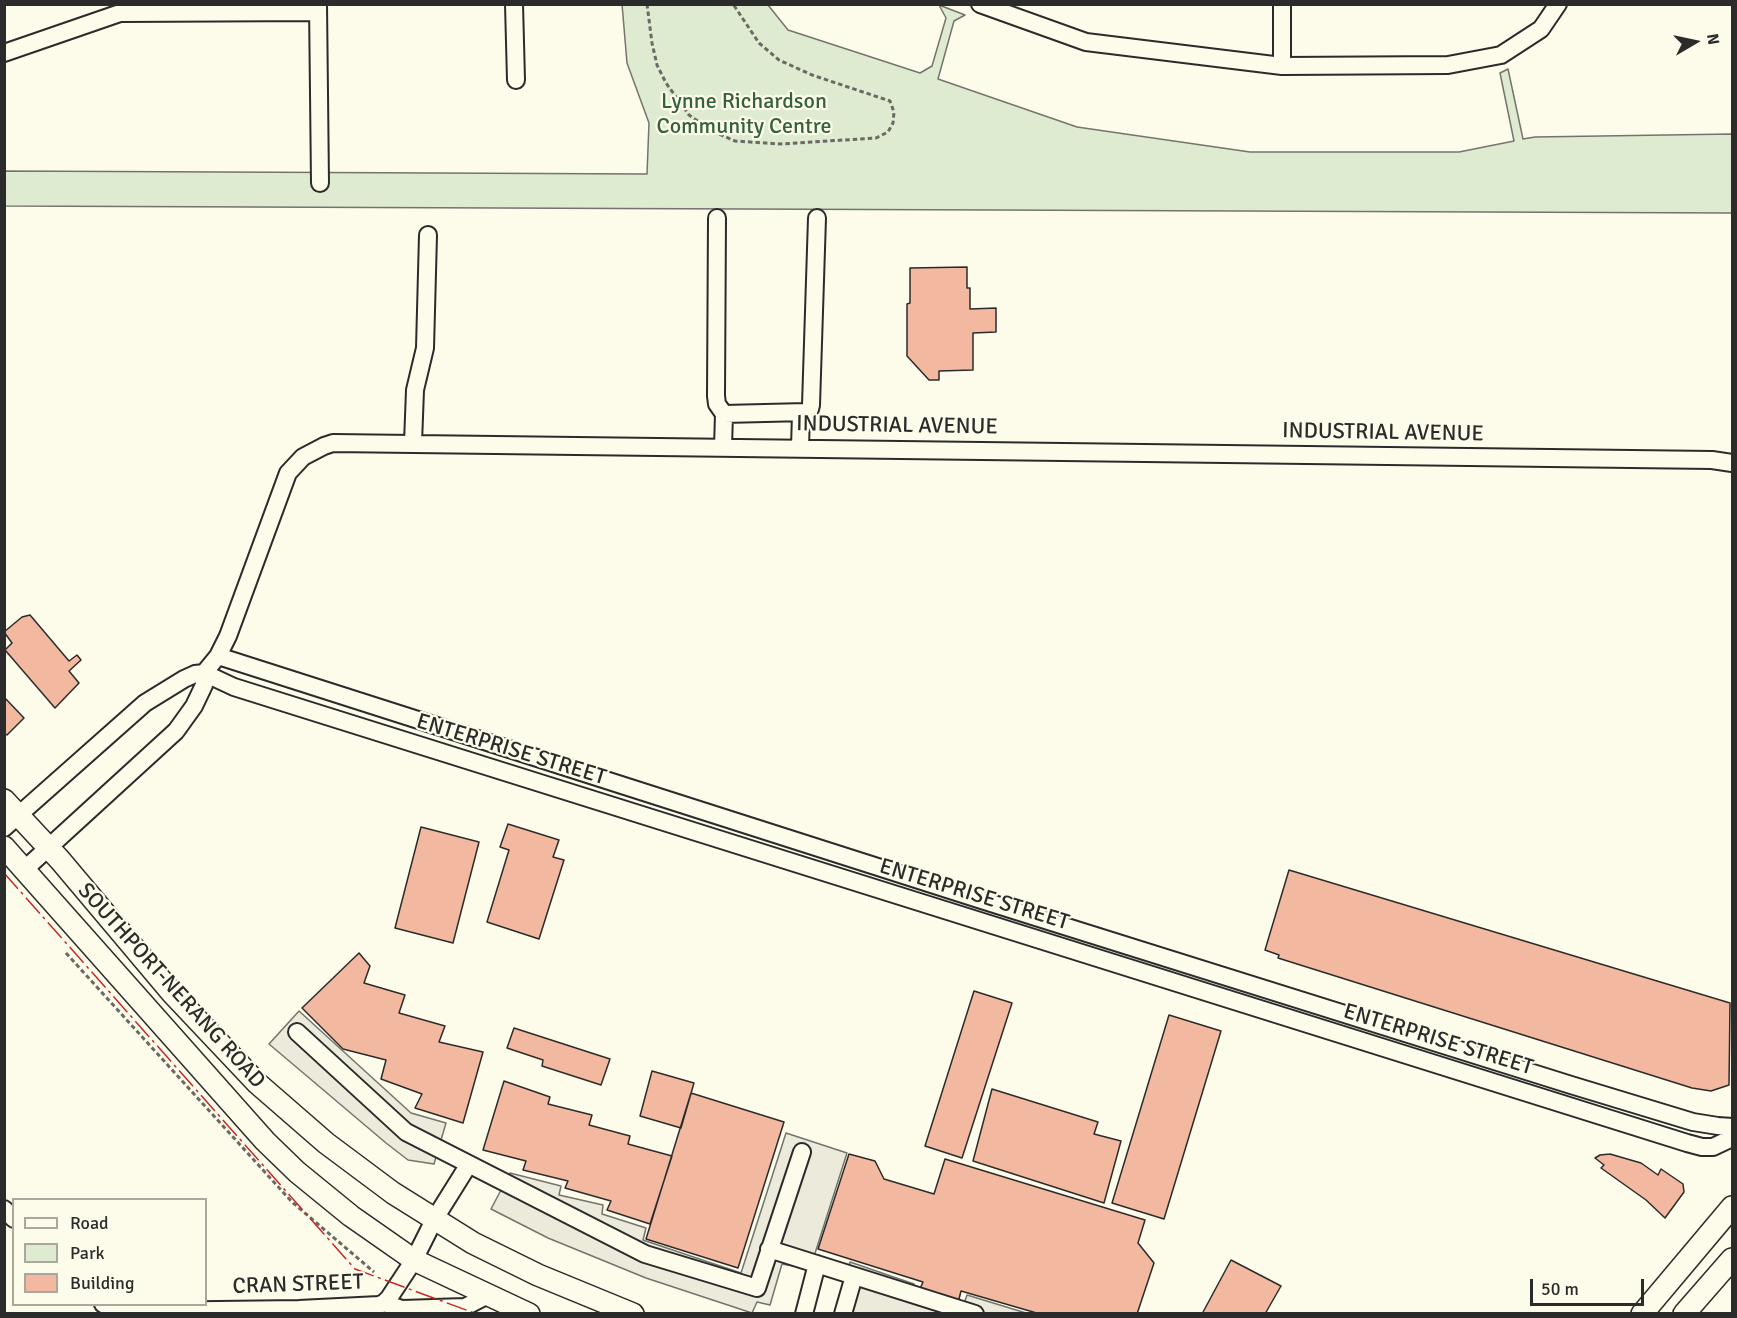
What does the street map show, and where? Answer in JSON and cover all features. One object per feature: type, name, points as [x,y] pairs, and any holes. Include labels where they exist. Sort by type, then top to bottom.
[{"type":"main road","name":"SOUTHPORT-NERANG ROAD","points":[[9,814],[48,847],[172,993],[257,1083],[326,1143],[393,1193],[473,1243],[538,1275],[633,1314]]},
{"type":"main road","name":"SOUTHPORT-NERANG ROAD","points":[[4,847],[265,1141],[297,1172],[351,1216],[414,1260],[498,1304],[529,1314]]},
{"type":"main road","points":[[1642,1314],[1732,1207]]},
{"type":"main road","points":[[1684,1314],[1732,1259]]},
{"type":"street","points":[[514,4],[516,80]]},
{"type":"street","points":[[980,4],[1086,42],[1282,66],[1448,65],[1501,55],[1541,28],[1558,4]]},
{"type":"street","points":[[1282,4],[1282,66]]},
{"type":"street","points":[[4,53],[120,13],[318,8],[320,183]]},
{"type":"street","points":[[717,218],[716,396],[717,404],[724,414],[723,447]]},
{"type":"street","points":[[724,414],[801,413],[806,412],[812,405],[817,218]]},
{"type":"street","points":[[413,443],[415,390],[425,348],[428,236]]},
{"type":"street","points":[[800,448],[801,413]]},
{"type":"street","name":"INDUSTRIAL AVENUE","points":[[25,869],[176,731],[194,706],[204,685],[204,673],[218,656],[228,636],[285,480],[294,465],[313,451],[333,443],[1712,460],[1732,463]]},
{"type":"street","name":"ENTERPRISE STREET","points":[[218,656],[966,896],[1571,1085],[1693,1122],[1732,1127]]},
{"type":"street","name":"INDUSTRIAL AVENUE","points":[[9,814],[145,704],[184,679],[204,673]]},
{"type":"street","name":"ENTERPRISE STREET","points":[[204,673],[245,691],[1687,1143],[1713,1147],[1732,1138]]},
{"type":"street","points":[[297,1032],[406,1132],[645,1254],[757,1288],[802,1152]]},
{"type":"street","name":"CRAN STREET","points":[[110,1307],[137,1311],[299,1311],[370,1306],[384,1302],[414,1260],[434,1220],[469,1164]]},
{"type":"street","points":[[770,1249],[975,1314]]},
{"type":"street","points":[[804,1314],[817,1264]]},
{"type":"street","points":[[843,1314],[854,1276]]},
{"type":"street","points":[[384,1302],[402,1310],[498,1304]]},
{"type":"path","points":[[647,4],[657,65],[666,83],[689,114],[712,131],[735,141],[780,144],[876,138],[888,132],[893,123],[894,112],[890,100],[812,75],[779,60],[759,43],[740,18],[733,4]]},
{"type":"path","points":[[66,952],[292,1202],[374,1272]]},
{"type":"green space","name":"Lynne Richardson Community Centre","points":[[622,4],[768,5],[788,30],[920,73],[932,66],[946,18],[939,5],[965,15],[954,21],[938,79],[1077,127],[1250,152],[1459,152],[1514,141],[1500,73],[1508,69],[1523,139],[1732,134],[1732,213],[5,206],[5,171],[647,174],[649,123],[627,63]]},
{"type":"shaded area","points":[[299,1011],[411,1113],[446,1123],[434,1164],[408,1160],[269,1044]]},
{"type":"shaded area","points":[[786,1133],[847,1153],[810,1269],[782,1264],[770,1305],[757,1302],[752,1313],[646,1278],[548,1238],[491,1209],[510,1173],[561,1186],[559,1195],[603,1205],[602,1214],[646,1228],[643,1240],[741,1273]]},
{"type":"shaded area","points":[[850,1262],[914,1284],[911,1292],[963,1307],[967,1295],[1026,1313],[837,1314]]},
{"type":"building","points":[[967,267],[970,309],[996,308],[996,332],[973,333],[973,370],[939,371],[939,380],[929,380],[907,356],[910,268]]},
{"type":"building","points":[[30,615],[69,661],[77,655],[81,660],[69,671],[79,683],[55,708],[5,650],[12,643],[4,632],[22,617]]},
{"type":"building","points":[[4,697],[24,718],[7,735],[4,733]]},
{"type":"building","points":[[508,824],[559,840],[553,857],[564,860],[539,939],[487,922],[509,850],[500,847]]},
{"type":"building","points":[[421,827],[479,842],[453,943],[395,928]]},
{"type":"building","points":[[1289,870],[1730,1003],[1729,1085],[1711,1091],[1692,1088],[1278,958],[1279,955],[1265,950]]},
{"type":"building","points":[[359,953],[370,966],[364,983],[405,995],[399,1013],[445,1026],[439,1042],[483,1052],[463,1123],[415,1108],[422,1094],[381,1079],[386,1060],[343,1049],[302,1008]]},
{"type":"building","points":[[974,991],[1012,1003],[962,1158],[925,1146]]},
{"type":"building","points":[[1169,1015],[1221,1031],[1164,1219],[1112,1203]]},
{"type":"building","points":[[514,1028],[610,1059],[601,1085],[542,1066],[543,1060],[507,1048]]},
{"type":"building","points":[[652,1071],[694,1083],[681,1128],[640,1116]]},
{"type":"building","points":[[504,1081],[550,1097],[548,1104],[592,1115],[589,1125],[630,1136],[628,1144],[672,1156],[650,1224],[607,1210],[611,1201],[565,1188],[568,1181],[523,1170],[526,1161],[483,1150]]},
{"type":"building","points":[[992,1089],[1098,1122],[1094,1134],[1121,1141],[1104,1203],[973,1161]]},
{"type":"building","points":[[691,1093],[784,1122],[738,1268],[646,1239]]},
{"type":"building","points":[[849,1154],[875,1161],[884,1179],[934,1194],[945,1159],[1145,1220],[1138,1243],[1154,1263],[1137,1314],[1040,1314],[961,1291],[958,1303],[919,1291],[923,1282],[818,1249]]},
{"type":"building","points":[[1610,1154],[1641,1163],[1658,1175],[1661,1169],[1683,1184],[1684,1192],[1665,1218],[1646,1200],[1601,1168],[1604,1165],[1595,1158]]},
{"type":"building","points":[[1231,1260],[1281,1286],[1265,1314],[1202,1314]]},
{"type":"power","points":[[4,873],[355,1269],[477,1314]]}]
